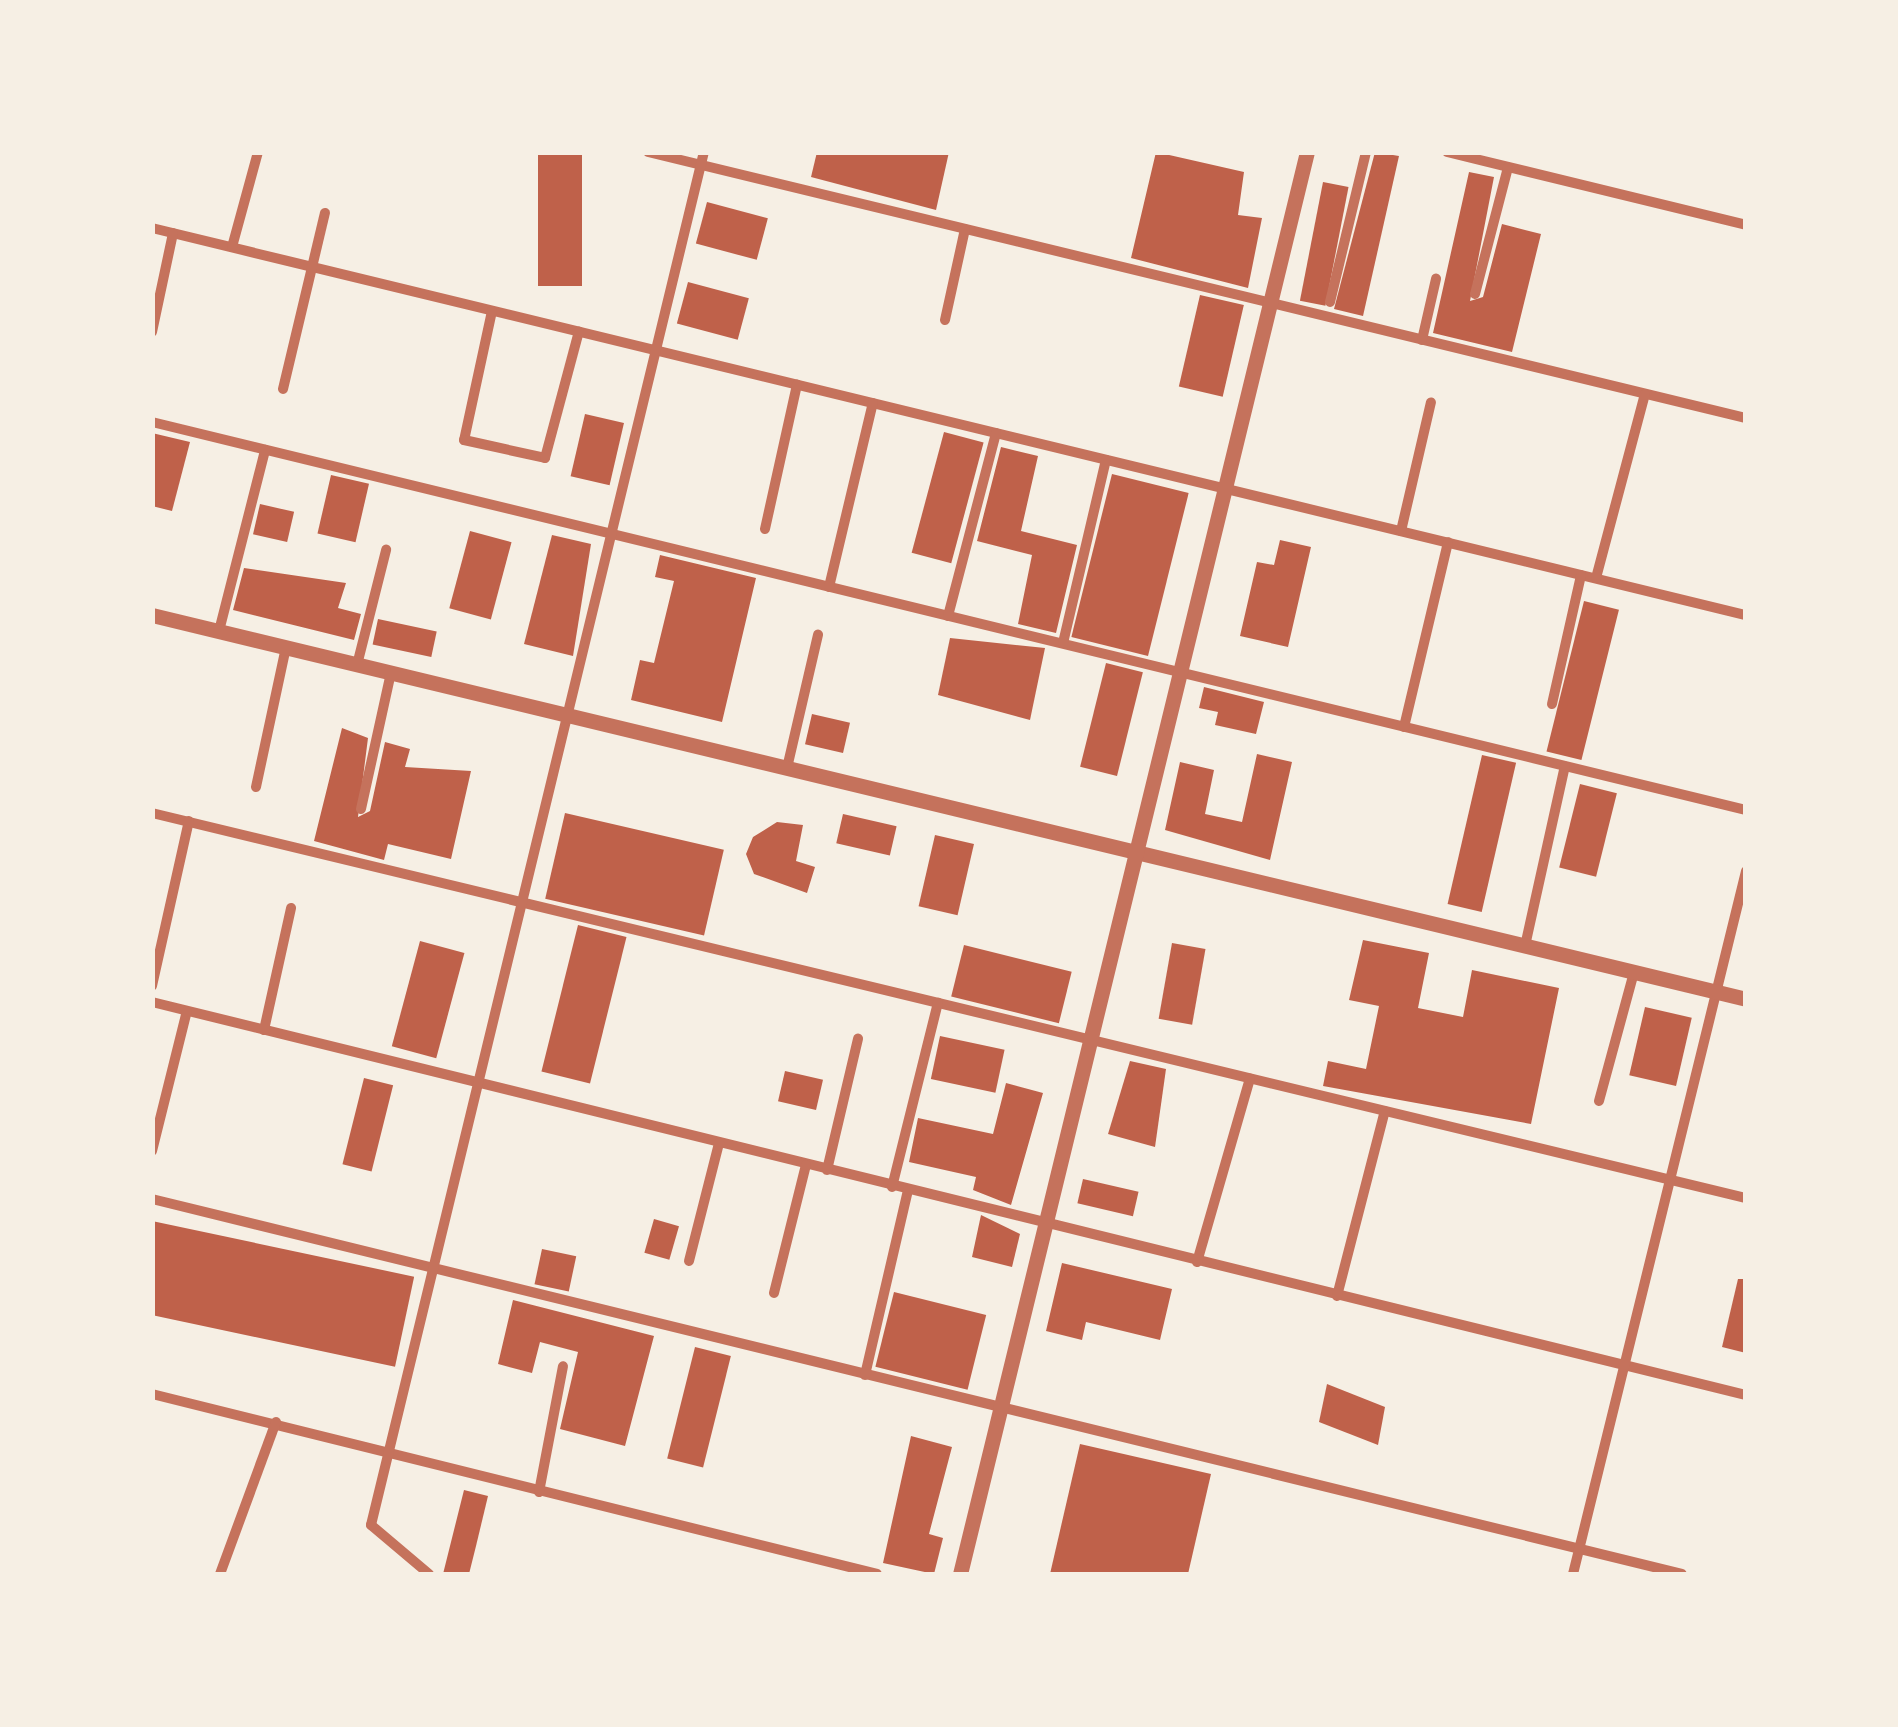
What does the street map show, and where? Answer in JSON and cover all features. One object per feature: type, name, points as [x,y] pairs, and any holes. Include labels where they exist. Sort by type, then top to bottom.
[{"type":"street","points":[[232,247],[258,152]]},
{"type":"street","points":[[648,152],[1746,418]]},
{"type":"street","points":[[429,1574],[372,1525],[429,1265],[569,716],[704,152]]},
{"type":"street","points":[[960,1574],[1306,152]]},
{"type":"street","points":[[1330,302],[1366,152]]},
{"type":"street","points":[[1447,152],[1746,225]]},
{"type":"street","points":[[1475,294],[1508,168]]},
{"type":"street","points":[[283,389],[326,213]]},
{"type":"street","points":[[152,228],[1746,615]]},
{"type":"street","points":[[945,320],[965,229]]},
{"type":"street","points":[[152,332],[172,233]]},
{"type":"street","points":[[1422,340],[1436,279]]},
{"type":"street","points":[[492,310],[464,440],[546,458],[579,331]]},
{"type":"street","points":[[765,530],[797,384]]},
{"type":"street","points":[[1596,578],[1646,394]]},
{"type":"street","points":[[1400,531],[1431,402]]},
{"type":"street","points":[[829,587],[873,403]]},
{"type":"street","points":[[152,422],[1746,810]]},
{"type":"street","points":[[948,616],[996,433]]},
{"type":"street","points":[[219,631],[265,450]]},
{"type":"street","points":[[1063,644],[1106,460]]},
{"type":"street","points":[[1404,727],[1448,542]]},
{"type":"street","points":[[358,665],[386,550]]},
{"type":"street","points":[[1552,704],[1581,575]]},
{"type":"street","points":[[152,615],[1746,999]]},
{"type":"street","points":[[787,768],[818,635]]},
{"type":"street","points":[[256,787],[286,648]]},
{"type":"street","points":[[361,809],[391,673]]},
{"type":"street","points":[[1525,946],[1565,766]]},
{"type":"street","points":[[152,812],[1746,1198]]},
{"type":"street","points":[[152,986],[189,822]]},
{"type":"street","points":[[1573,1574],[1746,871]]},
{"type":"street","points":[[264,1030],[291,908]]},
{"type":"street","points":[[1600,1101],[1634,972]]},
{"type":"street","points":[[152,1002],[1746,1395]]},
{"type":"street","points":[[892,1186],[938,1003]]},
{"type":"street","points":[[152,1152],[187,1010]]},
{"type":"street","points":[[827,1170],[858,1039]]},
{"type":"street","points":[[1198,1262],[1250,1078]]},
{"type":"street","points":[[1337,1296],[1384,1111]]},
{"type":"street","points":[[689,1262],[719,1143]]},
{"type":"street","points":[[774,1293],[806,1165]]},
{"type":"street","points":[[865,1376],[908,1190]]},
{"type":"street","points":[[152,1199],[1000,1410],[1682,1574]]},
{"type":"street","points":[[539,1492],[563,1366]]},
{"type":"street","points":[[152,1394],[276,1422],[389,1456],[878,1574]]},
{"type":"street","points":[[220,1574],[276,1422]]},
{"type":"building","points":[[538,152],[582,152],[582,286],[538,286]]},
{"type":"building","points":[[817,152],[949,152],[936,210],[811,177]]},
{"type":"building","points":[[1156,152],[1244,172],[1238,215],[1262,218],[1248,288],[1131,258]]},
{"type":"building","points":[[1375,152],[1399,156],[1363,316],[1334,309]]},
{"type":"building","points":[[1469,172],[1494,177],[1470,301],[1483,297],[1502,224],[1541,234],[1512,352],[1433,333]]},
{"type":"building","points":[[1323,182],[1349,187],[1325,306],[1300,301]]},
{"type":"building","points":[[707,202],[768,218],[757,260],[696,244]]},
{"type":"building","points":[[688,282],[749,298],[738,340],[677,324]]},
{"type":"building","points":[[1200,295],[1244,305],[1223,397],[1179,387]]},
{"type":"building","points":[[585,414],[624,423],[610,485],[571,476]]},
{"type":"building","points":[[944,432],[984,443],[951,563],[912,553]]},
{"type":"building","points":[[152,433],[190,442],[172,511],[152,506]]},
{"type":"building","points":[[1001,447],[1038,456],[1021,531],[1077,545],[1056,633],[1018,624],[1032,555],[977,541]]},
{"type":"building","points":[[1112,474],[1189,493],[1148,656],[1071,637]]},
{"type":"building","points":[[331,475],[369,484],[356,542],[318,533]]},
{"type":"building","points":[[260,504],[294,512],[287,542],[253,534]]},
{"type":"building","points":[[470,531],[512,542],[491,619],[449,608]]},
{"type":"building","points":[[552,535],[591,544],[573,656],[524,644]]},
{"type":"building","points":[[1280,540],[1311,547],[1288,647],[1240,636],[1257,562],[1274,565]]},
{"type":"building","points":[[660,555],[756,578],[722,722],[631,700],[640,660],[654,663],[674,581],[655,577]]},
{"type":"building","points":[[244,568],[346,583],[338,608],[361,614],[354,640],[233,610]]},
{"type":"building","points":[[1584,601],[1619,610],[1581,760],[1547,751]]},
{"type":"building","points":[[378,619],[437,631],[431,657],[373,644]]},
{"type":"building","points":[[950,638],[1045,648],[1030,720],[938,695]]},
{"type":"building","points":[[1106,663],[1143,672],[1117,776],[1080,767]]},
{"type":"building","points":[[1204,687],[1264,702],[1256,734],[1215,725],[1218,712],[1199,708]]},
{"type":"building","points":[[812,714],[850,723],[843,753],[805,744]]},
{"type":"building","points":[[342,728],[368,738],[358,817],[370,811],[385,742],[410,749],[405,767],[471,771],[451,859],[388,844],[384,860],[314,841]]},
{"type":"building","points":[[1257,754],[1292,762],[1270,860],[1165,830],[1180,762],[1214,770],[1205,814],[1242,822]]},
{"type":"building","points":[[1482,755],[1516,763],[1482,912],[1448,904]]},
{"type":"building","points":[[1580,784],[1617,793],[1596,877],[1559,867]]},
{"type":"building","points":[[565,813],[724,850],[704,935],[545,899]]},
{"type":"building","points":[[843,814],[897,826],[890,856],[836,843]]},
{"type":"building","points":[[777,822],[803,825],[796,861],[815,867],[807,893],[754,874],[746,854],[753,837]]},
{"type":"building","points":[[935,835],[974,844],[958,915],[919,906]]},
{"type":"building","points":[[578,925],[627,937],[590,1084],[541,1072]]},
{"type":"building","points":[[1363,940],[1429,953],[1418,1008],[1463,1017],[1472,970],[1559,988],[1531,1124],[1323,1086],[1328,1061],[1366,1069],[1379,1006],[1349,1000]]},
{"type":"building","points":[[420,941],[464,953],[436,1058],[392,1046]]},
{"type":"building","points":[[1172,943],[1205,949],[1192,1025],[1159,1019]]},
{"type":"building","points":[[964,945],[1072,972],[1059,1023],[951,996]]},
{"type":"building","points":[[1645,1007],[1692,1018],[1676,1086],[1629,1075]]},
{"type":"building","points":[[940,1036],[1005,1050],[995,1093],[931,1079]]},
{"type":"building","points":[[1130,1061],[1166,1069],[1155,1147],[1108,1134]]},
{"type":"building","points":[[785,1071],[823,1080],[816,1110],[778,1101]]},
{"type":"building","points":[[364,1078],[393,1085],[372,1172],[342,1164]]},
{"type":"building","points":[[1006,1083],[1043,1093],[1011,1205],[973,1190],[976,1177],[909,1162],[918,1118],[993,1134]]},
{"type":"building","points":[[1083,1179],[1139,1192],[1133,1216],[1077,1203]]},
{"type":"building","points":[[981,1215],[1020,1234],[1012,1267],[972,1257]]},
{"type":"building","points":[[654,1219],[679,1226],[669,1260],[644,1253]]},
{"type":"building","points":[[152,1221],[414,1277],[395,1367],[152,1315]]},
{"type":"building","points":[[542,1249],[576,1256],[569,1291],[535,1284]]},
{"type":"building","points":[[1062,1263],[1172,1289],[1160,1340],[1086,1322],[1082,1340],[1046,1331]]},
{"type":"building","points":[[1738,1279],[1746,1279],[1746,1353],[1722,1347]]},
{"type":"building","points":[[894,1292],[986,1315],[968,1390],[875,1367]]},
{"type":"building","points":[[513,1300],[654,1336],[625,1446],[560,1429],[578,1352],[540,1342],[532,1373],[498,1364]]},
{"type":"building","points":[[695,1347],[731,1356],[703,1468],[667,1459]]},
{"type":"building","points":[[1327,1384],[1385,1407],[1378,1445],[1319,1422]]},
{"type":"building","points":[[911,1436],[952,1447],[929,1534],[943,1538],[934,1574],[883,1563]]},
{"type":"building","points":[[1080,1444],[1211,1474],[1188,1574],[1050,1574]]},
{"type":"building","points":[[464,1490],[488,1496],[469,1574],[443,1574]]}]
